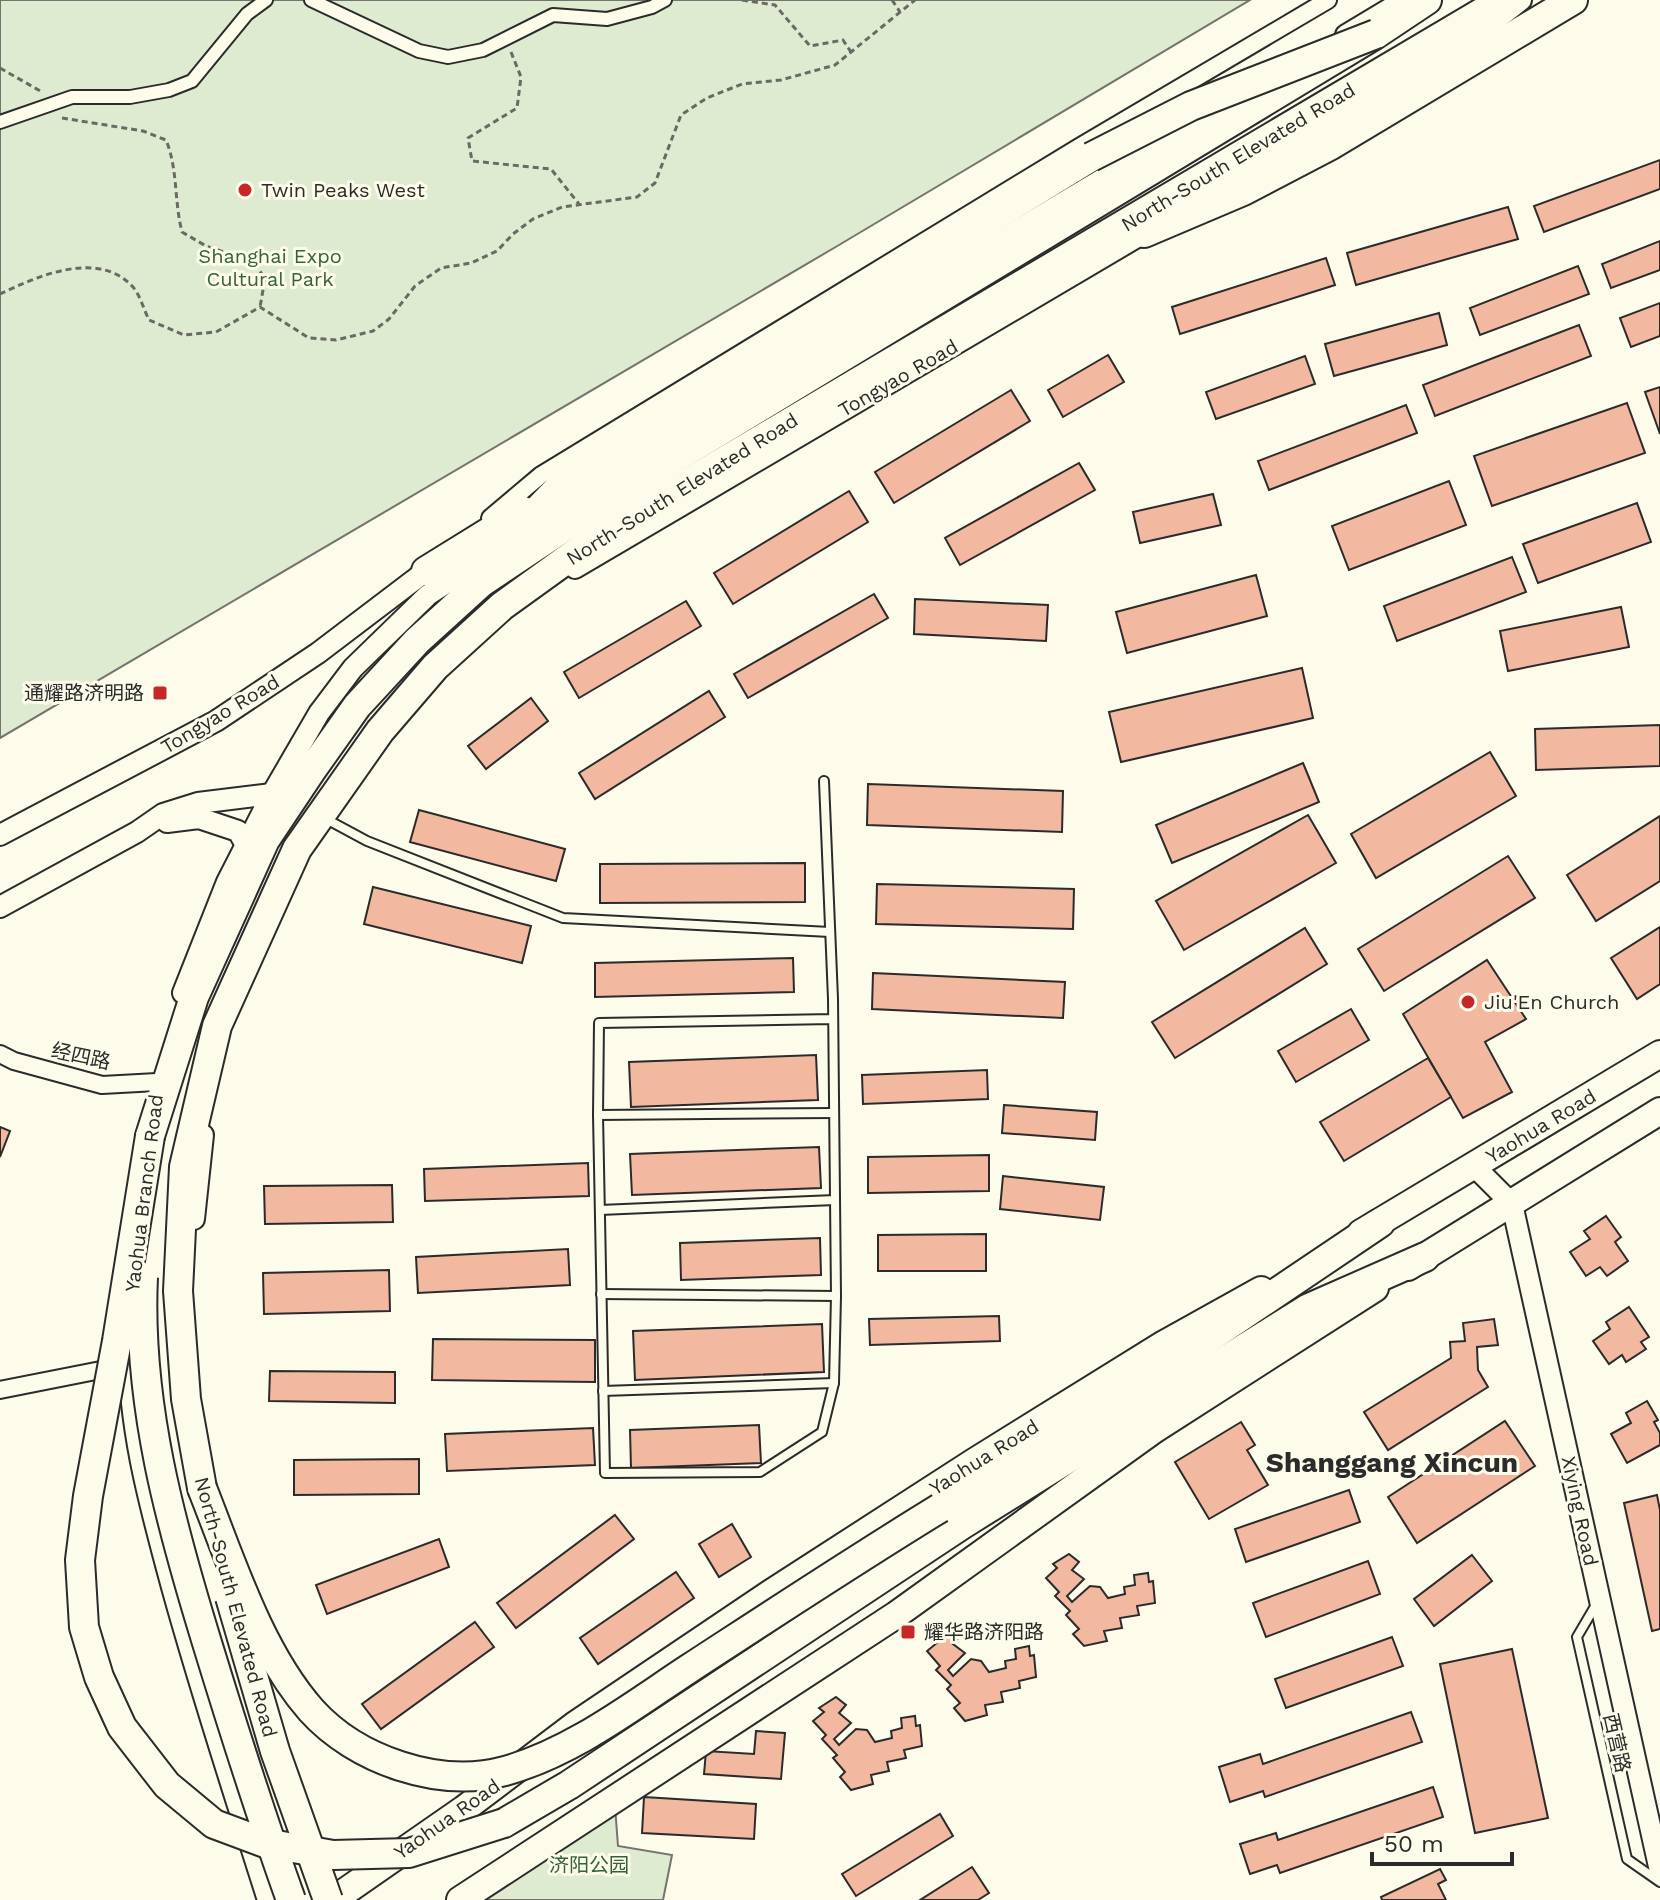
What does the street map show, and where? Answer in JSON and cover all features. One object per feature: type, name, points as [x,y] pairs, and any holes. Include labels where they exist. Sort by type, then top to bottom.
[{"type":"highway","name":"North-South Elevated Road","points":[[291,1900],[252,1791],[179,1551],[149,1411],[141,1321],[150,1136],[194,997],[265,840],[357,706],[417,641],[482,582],[596,506],[1376,34],[1427,0]]},
{"type":"highway","name":"North-South Elevated Road","points":[[336,1899],[275,1751],[220,1564],[186,1399],[178,1291],[184,1167],[217,1026],[297,849],[380,731],[435,667],[502,606],[606,531],[1503,0]]},
{"type":"highway","points":[[1144,233],[1243,191],[1331,145],[1573,0]]},
{"type":"highway","points":[[426,571],[666,418],[1091,157],[1191,106],[1376,34]]},
{"type":"highway","points":[[508,541],[557,490]]},
{"type":"highway","points":[[150,1136],[85,1522],[80,1560],[84,1627],[99,1677],[122,1727],[167,1785],[214,1824],[265,1843],[333,1855],[409,1853],[504,1823],[569,1785],[963,1524],[1309,1308],[1425,1257]]},
{"type":"highway","points":[[202,1488],[246,1599],[273,1654],[311,1710],[330,1728],[361,1749],[420,1770],[459,1775],[505,1771],[577,1742],[847,1565],[1178,1359],[1380,1223]]},
{"type":"main road","name":"Yaohua Road","points":[[336,1899],[464,1809],[575,1725],[974,1462],[1164,1344],[1380,1223],[1660,1054]]},
{"type":"main road","points":[[460,1900],[896,1615],[1155,1429],[1660,1111]]},
{"type":"street","points":[[0,122],[72,97],[130,97],[169,90],[192,81],[247,14],[266,0]]},
{"type":"street","points":[[311,0],[419,51],[448,57],[483,50],[553,15],[607,19],[652,7],[665,0]]},
{"type":"street","points":[[426,571],[541,475],[1066,155],[1328,0]]},
{"type":"street","points":[[508,541],[673,435],[1405,0]]},
{"type":"street","name":"Tongyao Road","points":[[328,820],[381,745],[441,680],[503,622],[569,571],[1398,85],[1488,26],[1521,0]]},
{"type":"street","name":"Yaohua Branch Road","points":[[268,1900],[193,1661],[154,1521],[131,1411],[128,1365],[131,1290],[141,1181],[157,1082],[180,1000],[197,955],[246,845],[319,713],[353,668],[428,595],[508,541]]},
{"type":"street","name":"Tongyao Road","points":[[0,835],[216,721],[318,653],[426,571]]},
{"type":"street","points":[[0,907],[137,832],[163,814],[198,803],[272,794]]},
{"type":"street","points":[[137,832],[172,821],[199,818],[238,831],[246,845]]},
{"type":"street","points":[[328,820],[283,904],[243,991],[201,1140],[192,1247],[192,1356],[201,1421],[251,1636],[336,1899]]},
{"type":"street","name":"经四路","points":[[0,1054],[14,1061],[102,1085],[157,1082]]},
{"type":"street","points":[[1474,1166],[1512,1204]]},
{"type":"street","name":"Xiying Road","points":[[1512,1204],[1660,1871]]},
{"type":"street","points":[[0,1390],[128,1365]]},
{"type":"lane","points":[[824,781],[833,1019],[836,1296],[834,1383],[822,1432],[760,1472],[605,1473],[599,1023],[833,1019]]},
{"type":"lane","points":[[328,820],[367,841],[563,918],[830,932]]},
{"type":"lane","points":[[598,1115],[834,1113]]},
{"type":"lane","points":[[600,1210],[835,1200]]},
{"type":"lane","points":[[601,1294],[836,1296]]},
{"type":"lane","points":[[603,1391],[834,1383]]},
{"type":"lane","name":"西营路","points":[[1599,1599],[1577,1637],[1627,1859],[1660,1882]]},
{"type":"path","points":[[742,0],[775,5],[810,46],[843,40],[851,52]]},
{"type":"path","points":[[892,0],[900,12]]},
{"type":"path","points":[[260,307],[309,338],[336,340],[373,331],[389,319],[415,286],[441,268],[471,263],[497,251],[533,219],[562,207],[637,197],[655,183],[681,115],[707,98],[742,84],[781,80],[835,65],[915,0]]},
{"type":"path","points":[[505,39],[521,77],[517,108],[468,138],[472,161],[551,169],[579,204]]},
{"type":"path","points":[[0,68],[56,102],[60,117],[143,131],[166,140],[173,156],[176,207],[182,232],[206,246],[254,262],[265,279],[260,307]]},
{"type":"path","points":[[0,294],[54,273],[81,267],[112,271],[134,288],[149,320],[184,335],[216,332],[260,307]]},
{"type":"green space","name":"Shanghai Expo Cultural Park","points":[[0,0],[1250,0],[0,738]]},
{"type":"green space","name":"济阳公园","points":[[615,1806],[618,1846],[672,1855],[663,1900],[474,1900]]},
{"type":"building","points":[[1660,160],[1660,189],[1544,232],[1534,206]]},
{"type":"building","points":[[1508,207],[1518,239],[1356,285],[1347,253]]},
{"type":"building","points":[[1660,241],[1660,270],[1611,288],[1602,264]]},
{"type":"building","points":[[1326,258],[1335,285],[1180,334],[1172,307]]},
{"type":"building","points":[[1578,266],[1589,294],[1480,335],[1470,308]]},
{"type":"building","points":[[1660,303],[1660,336],[1631,347],[1620,318]]},
{"type":"building","points":[[1439,313],[1447,345],[1334,376],[1325,344]]},
{"type":"building","points":[[1579,325],[1591,356],[1435,416],[1423,385]]},
{"type":"building","points":[[1108,355],[1124,382],[1063,417],[1048,390]]},
{"type":"building","points":[[1305,356],[1315,384],[1216,419],[1206,392]]},
{"type":"building","points":[[1660,387],[1660,434],[1645,392]]},
{"type":"building","points":[[1011,390],[1030,421],[894,503],[875,472]]},
{"type":"building","points":[[1627,403],[1645,453],[1492,506],[1474,456]]},
{"type":"building","points":[[1406,405],[1417,433],[1269,490],[1258,461]]},
{"type":"building","points":[[1079,463],[1095,490],[960,565],[945,538]]},
{"type":"building","points":[[1449,481],[1466,525],[1349,570],[1332,526]]},
{"type":"building","points":[[849,491],[868,522],[733,604],[714,573]]},
{"type":"building","points":[[1213,494],[1221,525],[1140,543],[1133,512]]},
{"type":"building","points":[[1637,503],[1651,542],[1538,583],[1523,544]]},
{"type":"building","points":[[1512,557],[1526,592],[1397,641],[1384,606]]},
{"type":"building","points":[[1256,575],[1267,616],[1127,653],[1116,612]]},
{"type":"building","points":[[874,594],[888,618],[748,698],[734,674]]},
{"type":"building","points":[[915,599],[1048,605],[1046,641],[914,634]]},
{"type":"building","points":[[686,601],[701,626],[579,698],[564,672]]},
{"type":"building","points":[[1621,607],[1629,647],[1508,671],[1500,631]]},
{"type":"building","points":[[1302,668],[1313,718],[1121,762],[1109,712]]},
{"type":"building","points":[[709,691],[725,717],[595,799],[579,773]]},
{"type":"building","points":[[531,698],[548,721],[486,769],[468,746]]},
{"type":"building","points":[[1660,725],[1660,766],[1536,770],[1535,729]]},
{"type":"building","points":[[1490,752],[1516,796],[1376,878],[1351,834]]},
{"type":"building","points":[[1303,763],[1319,802],[1172,863],[1156,825]]},
{"type":"building","points":[[868,784],[1063,791],[1062,832],[867,825]]},
{"type":"building","points":[[419,810],[565,849],[556,881],[410,842]]},
{"type":"building","points":[[1308,815],[1336,863],[1184,950],[1156,901]]},
{"type":"building","points":[[1660,816],[1660,881],[1596,921],[1567,875]]},
{"type":"building","points":[[1508,856],[1535,898],[1384,991],[1358,949]]},
{"type":"building","points":[[805,863],[805,902],[600,903],[600,864]]},
{"type":"building","points":[[877,884],[1074,889],[1073,929],[876,924]]},
{"type":"building","points":[[373,887],[531,926],[522,963],[364,924]]},
{"type":"building","points":[[1660,927],[1660,984],[1637,999],[1611,958]]},
{"type":"building","points":[[1305,928],[1327,964],[1175,1058],[1152,1022]]},
{"type":"building","points":[[793,958],[794,992],[595,997],[595,963]]},
{"type":"building","points":[[1487,960],[1526,1019],[1485,1042],[1512,1092],[1463,1118],[1403,1014]]},
{"type":"building","points":[[873,973],[1065,982],[1063,1018],[872,1009]]},
{"type":"building","points":[[1351,1009],[1369,1040],[1296,1082],[1278,1051]]},
{"type":"building","points":[[816,1055],[818,1100],[631,1107],[629,1062]]},
{"type":"building","points":[[1428,1058],[1451,1097],[1344,1161],[1320,1122]]},
{"type":"building","points":[[987,1070],[988,1099],[863,1104],[862,1075]]},
{"type":"building","points":[[1004,1105],[1097,1112],[1095,1140],[1002,1133]]},
{"type":"building","points":[[0,1127],[10,1131],[0,1157]]},
{"type":"building","points":[[819,1147],[821,1188],[632,1195],[630,1154]]},
{"type":"building","points":[[989,1155],[989,1191],[868,1193],[868,1157]]},
{"type":"building","points":[[588,1163],[589,1196],[425,1201],[424,1169]]},
{"type":"building","points":[[1003,1176],[1104,1187],[1100,1220],[1000,1209]]},
{"type":"building","points":[[392,1185],[393,1222],[265,1224],[264,1186]]},
{"type":"building","points":[[1606,1216],[1621,1237],[1615,1242],[1628,1261],[1607,1276],[1600,1267],[1586,1276],[1570,1252],[1590,1239],[1584,1231]]},
{"type":"building","points":[[986,1234],[986,1271],[878,1271],[878,1235]]},
{"type":"building","points":[[820,1238],[821,1275],[681,1280],[680,1243]]},
{"type":"building","points":[[568,1249],[570,1285],[418,1293],[416,1257]]},
{"type":"building","points":[[389,1270],[390,1311],[264,1314],[263,1273]]},
{"type":"building","points":[[1629,1307],[1649,1337],[1641,1342],[1646,1349],[1626,1362],[1622,1355],[1609,1364],[1593,1341],[1610,1329],[1606,1322]]},
{"type":"building","points":[[999,1316],[1000,1341],[870,1345],[869,1319]]},
{"type":"building","points":[[1494,1319],[1498,1345],[1477,1347],[1478,1370],[1488,1387],[1388,1450],[1364,1412],[1451,1358],[1450,1342],[1465,1341],[1463,1323]]},
{"type":"building","points":[[822,1324],[824,1372],[635,1380],[633,1331]]},
{"type":"building","points":[[433,1339],[595,1340],[595,1382],[432,1380]]},
{"type":"building","points":[[270,1371],[395,1372],[395,1403],[269,1401]]},
{"type":"building","points":[[1647,1401],[1658,1420],[1654,1422],[1660,1433],[1660,1445],[1627,1463],[1611,1434],[1631,1423],[1626,1413]]},
{"type":"building","points":[[1505,1421],[1535,1466],[1417,1543],[1388,1497]]},
{"type":"building","points":[[1241,1422],[1255,1445],[1247,1450],[1268,1485],[1209,1519],[1175,1462]]},
{"type":"building","points":[[759,1425],[761,1463],[631,1468],[630,1430]]},
{"type":"building","points":[[593,1428],[595,1465],[447,1471],[445,1434]]},
{"type":"building","points":[[419,1459],[419,1494],[294,1495],[294,1460]]},
{"type":"building","points":[[1349,1490],[1360,1522],[1246,1562],[1235,1529]]},
{"type":"building","points":[[1657,1495],[1660,1510],[1660,1629],[1652,1631],[1624,1503]]},
{"type":"building","points":[[615,1515],[634,1539],[516,1628],[497,1603]]},
{"type":"building","points":[[732,1524],[751,1557],[719,1577],[699,1544]]},
{"type":"building","points":[[439,1539],[449,1567],[327,1614],[316,1585]]},
{"type":"building","points":[[1069,1554],[1079,1562],[1072,1570],[1084,1579],[1067,1596],[1072,1602],[1090,1586],[1100,1587],[1108,1598],[1125,1594],[1124,1587],[1135,1585],[1134,1575],[1148,1573],[1149,1582],[1153,1581],[1155,1603],[1137,1606],[1139,1615],[1120,1618],[1122,1628],[1104,1631],[1107,1641],[1084,1646],[1073,1634],[1079,1629],[1066,1615],[1070,1611],[1055,1596],[1059,1592],[1046,1578],[1057,1568],[1053,1564]]},
{"type":"building","points":[[1472,1555],[1492,1581],[1434,1626],[1414,1599]]},
{"type":"building","points":[[1368,1561],[1380,1594],[1266,1637],[1253,1603]]},
{"type":"building","points":[[676,1572],[694,1598],[598,1664],[580,1638]]},
{"type":"building","points":[[475,1622],[494,1647],[381,1729],[362,1704]]},
{"type":"building","points":[[950,1628],[960,1636],[953,1644],[965,1653],[948,1670],[953,1676],[971,1659],[981,1661],[989,1672],[1006,1668],[1005,1661],[1016,1659],[1015,1649],[1029,1646],[1030,1656],[1034,1655],[1036,1677],[1019,1681],[1020,1688],[1001,1692],[1003,1702],[985,1705],[987,1715],[965,1721],[954,1708],[960,1703],[947,1689],[951,1685],[936,1670],[940,1666],[927,1651],[938,1642],[933,1638]]},
{"type":"building","points":[[1392,1637],[1403,1666],[1286,1708],[1275,1679]]},
{"type":"building","points":[[1512,1649],[1548,1818],[1475,1833],[1440,1664]]},
{"type":"building","points":[[836,1697],[846,1705],[839,1713],[851,1723],[834,1739],[839,1745],[856,1729],[867,1730],[875,1742],[892,1738],[891,1731],[902,1728],[901,1718],[915,1716],[916,1726],[920,1725],[922,1746],[904,1750],[906,1758],[887,1762],[889,1771],[871,1775],[873,1784],[851,1790],[840,1777],[845,1772],[833,1758],[837,1755],[822,1739],[826,1735],[813,1721],[824,1712],[819,1708]]},
{"type":"building","points":[[1411,1712],[1422,1742],[1265,1797],[1263,1791],[1230,1802],[1219,1767],[1260,1754],[1263,1764]]},
{"type":"building","points":[[756,1731],[785,1733],[781,1779],[704,1774],[706,1751],[754,1754]]},
{"type":"building","points":[[1433,1787],[1443,1817],[1280,1873],[1277,1865],[1250,1874],[1240,1844],[1276,1833],[1278,1840]]},
{"type":"building","points":[[644,1797],[756,1804],[754,1839],[642,1833]]},
{"type":"building","points":[[940,1814],[953,1836],[856,1896],[842,1874]]},
{"type":"building","points":[[972,1867],[989,1893],[978,1900],[920,1900]]},
{"type":"building","points":[[1440,1869],[1446,1880],[1438,1884],[1446,1900],[1382,1900],[1381,1897]]},
{"type":"place","name":"Twin Peaks West","points":[[245,190]]},
{"type":"place","name":"通耀路济明路","points":[[160,693]]},
{"type":"place","name":"Jiu'En Church","points":[[1468,1002]]},
{"type":"place","name":"耀华路济阳路","points":[[908,1632]]},
{"type":"district","name":"Shanggang Xincun","points":[[1392,1462]]}]
